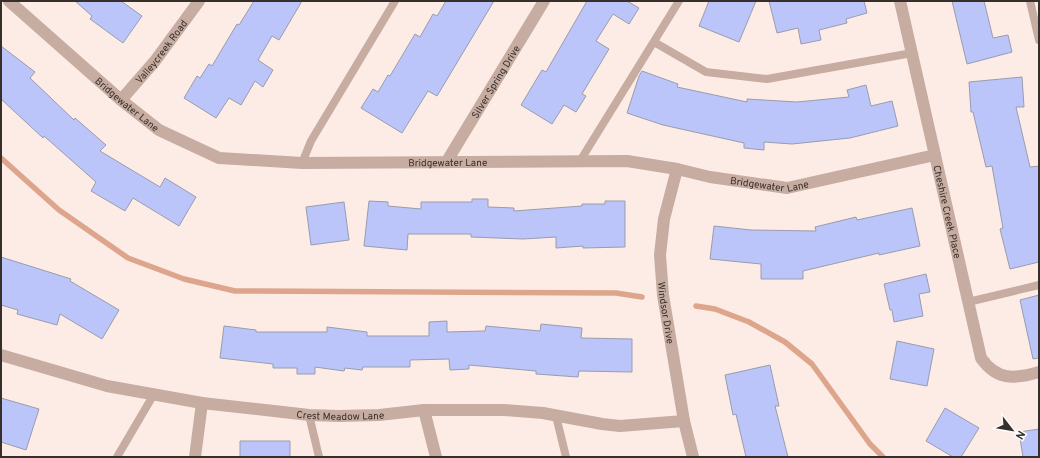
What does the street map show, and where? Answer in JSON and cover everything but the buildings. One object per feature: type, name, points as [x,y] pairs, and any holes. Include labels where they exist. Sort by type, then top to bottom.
[{"type":"street","name":"Bridgewater Lane","points":[[9,1],[121,100],[159,130],[219,158],[302,163],[627,161],[677,169],[710,177],[787,188],[935,155]]},
{"type":"street","name":"Silver Spring Drive","points":[[447,162],[544,1]]},
{"type":"street","name":"Cheshire Creek Place","points":[[900,1],[982,358],[987,367],[997,373],[1008,376],[1019,377],[1039,372]]},
{"type":"street","name":"Valleycreek Road","points":[[121,100],[155,61],[194,3]]},
{"type":"street","name":"Windsor Drive","points":[[677,169],[664,219],[660,255],[663,295],[684,421],[693,457]]},
{"type":"street","name":"Crest Meadow Lane","points":[[1,355],[107,386],[202,403],[309,415],[371,415],[424,410],[504,410],[543,414],[620,426],[684,421]]},
{"type":"street","points":[[195,457],[202,403]]},
{"type":"street","points":[[424,410],[436,457]]},
{"type":"lane","points":[[302,163],[311,141],[395,1]]},
{"type":"lane","points":[[580,161],[679,1]]},
{"type":"lane","points":[[1030,1],[1039,40]]},
{"type":"lane","points":[[654,42],[706,72],[766,79],[912,53]]},
{"type":"lane","points":[[968,302],[1039,285]]},
{"type":"lane","points":[[117,457],[154,394]]},
{"type":"lane","points":[[309,415],[319,457]]},
{"type":"lane","points":[[556,416],[566,457]]},
{"type":"waterway","points":[[1,158],[59,210],[128,258],[184,279],[235,291],[616,293],[642,297]]},
{"type":"waterway","points":[[696,306],[715,309],[749,322],[785,342],[812,364],[870,444],[883,457]]}]
